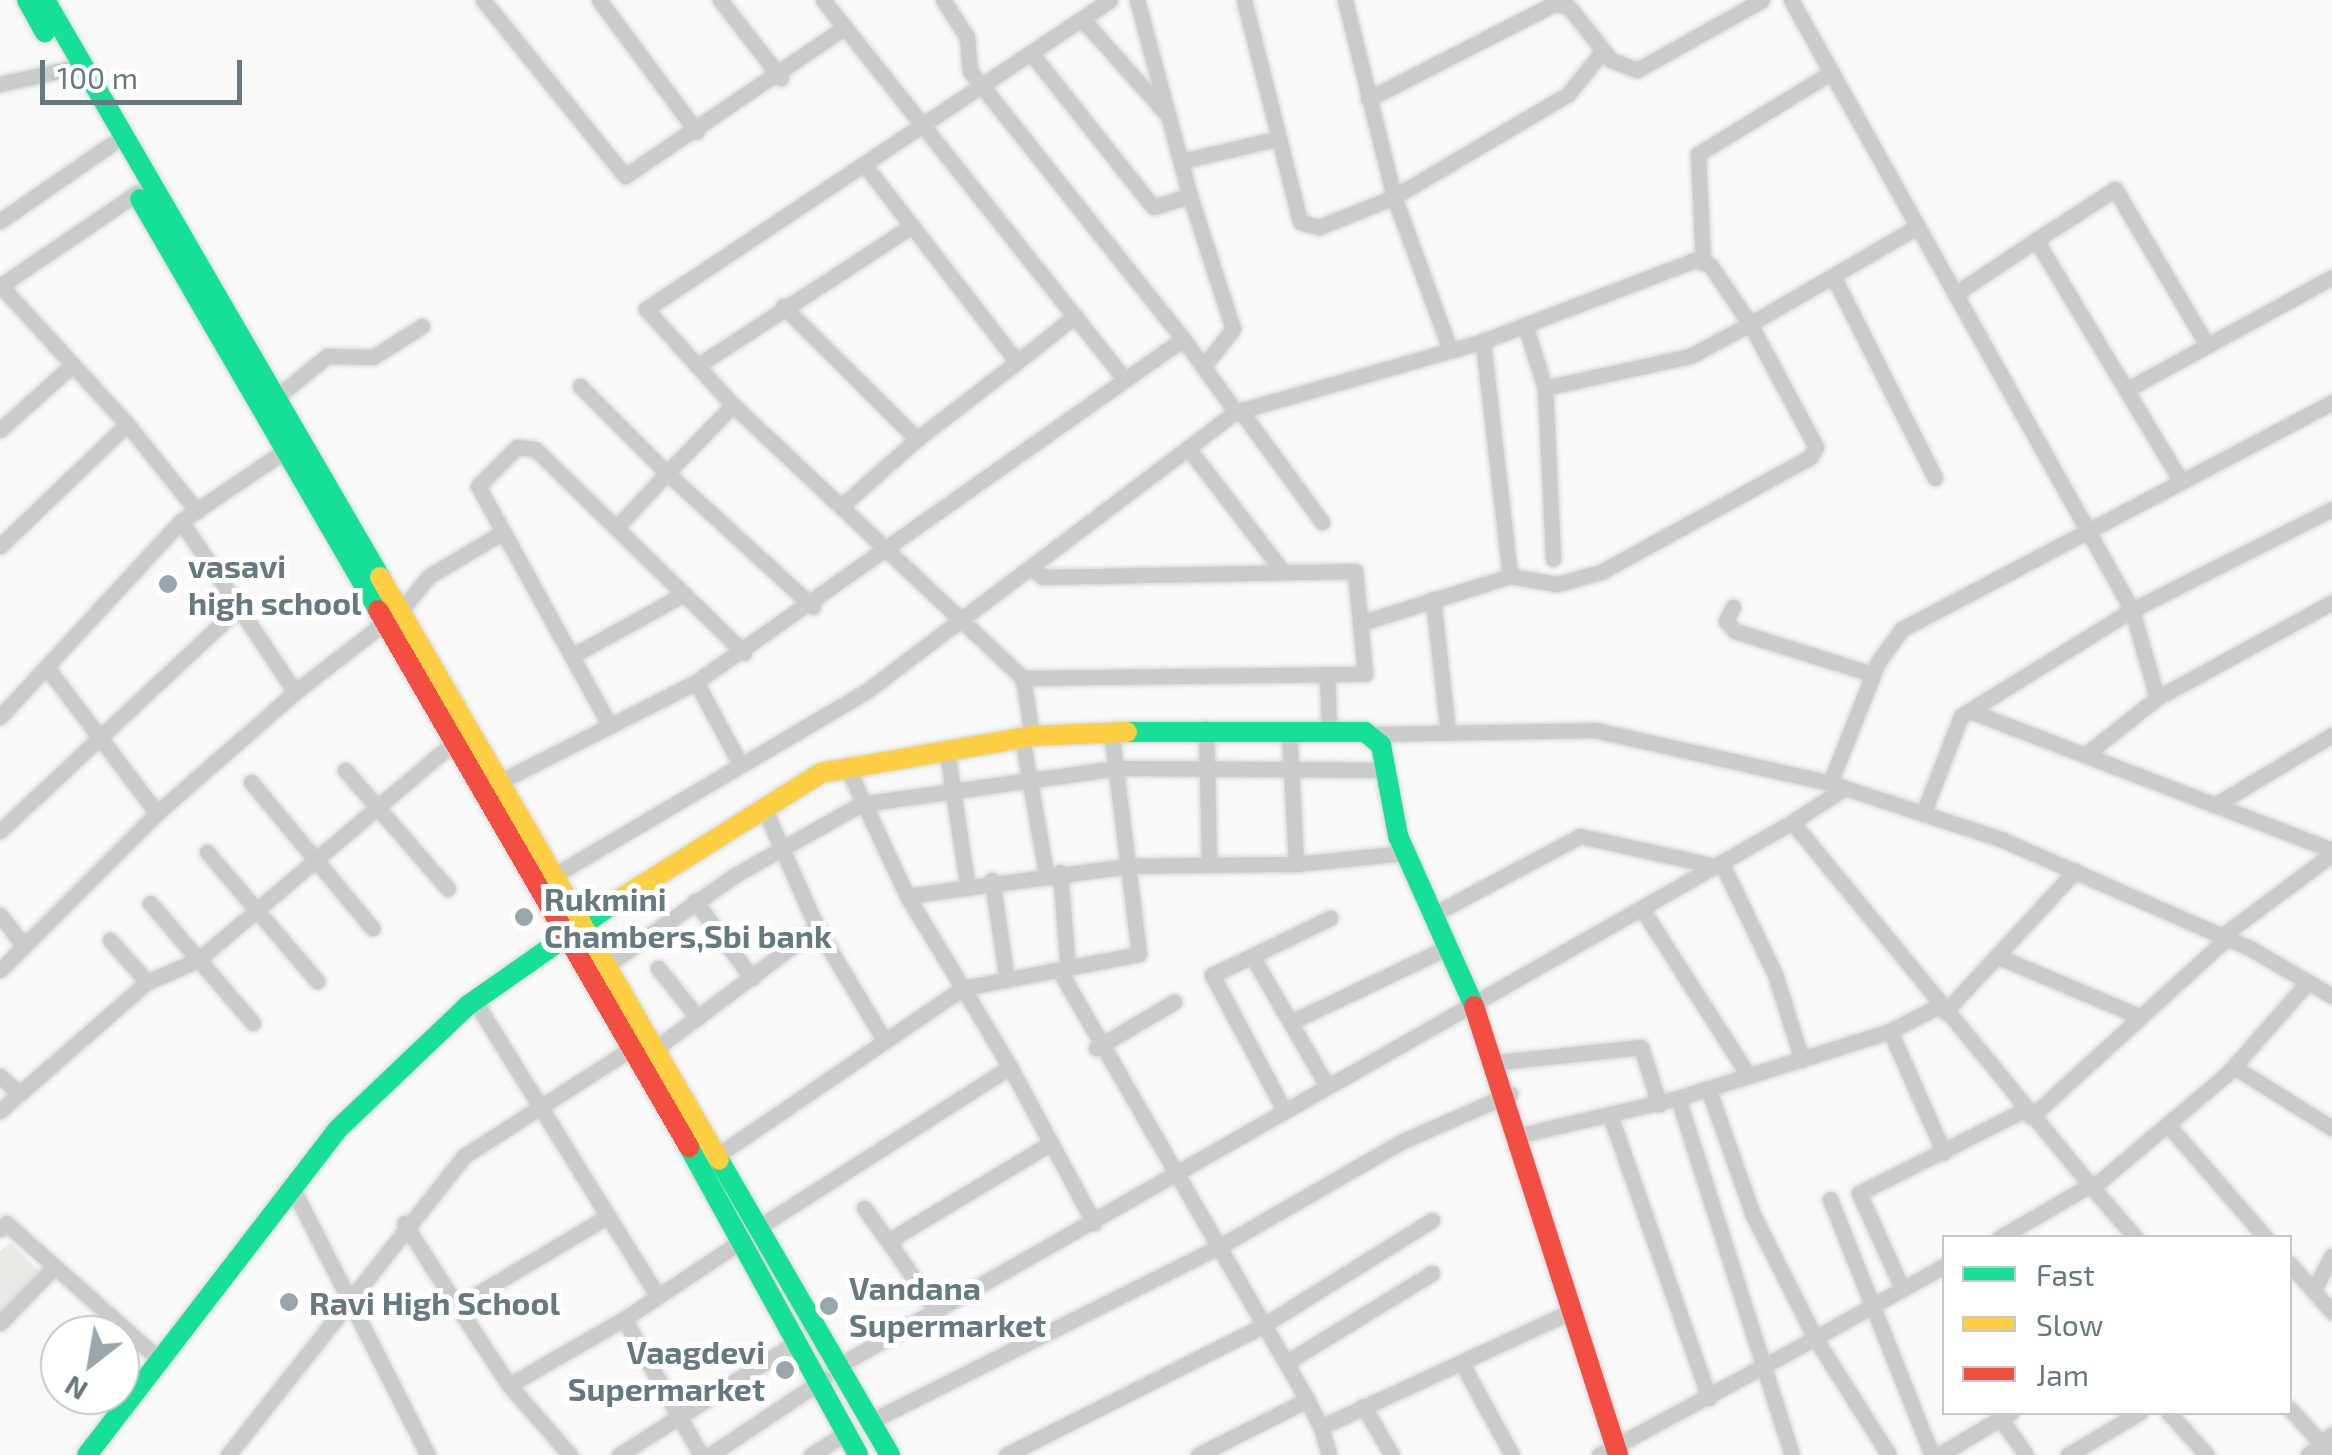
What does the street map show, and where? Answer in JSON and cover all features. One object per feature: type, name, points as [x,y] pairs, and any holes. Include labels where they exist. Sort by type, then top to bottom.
[{"type":"main road","points":[[26,0],[563,935],[598,971],[655,1049],[890,1455]]},
{"type":"main road","points":[[44,0],[558,873],[583,922],[598,971],[632,1048],[743,1240],[858,1455]]},
{"type":"main road","points":[[87,1455],[295,1193],[337,1130],[474,1000],[583,922],[764,806],[846,766],[1027,736],[1206,728],[1329,729],[1373,734],[1386,770],[1404,854],[1477,1006],[1510,1094],[1611,1452]]},
{"type":"street","points":[[482,0],[619,173],[630,176],[781,78],[845,27]]},
{"type":"street","points":[[599,0],[697,132]]},
{"type":"street","points":[[720,0],[781,78]]},
{"type":"street","points":[[823,0],[1124,379]]},
{"type":"street","points":[[943,0],[983,86],[1322,522]]},
{"type":"street","points":[[1030,567],[1043,577],[1355,571],[1365,674],[1023,678],[963,623],[895,549],[733,404],[646,310],[1110,0]]},
{"type":"street","points":[[1137,0],[1190,196],[1233,329],[1203,366]]},
{"type":"street","points":[[1244,0],[1276,139],[1308,226],[1394,197],[1568,94],[1603,52]]},
{"type":"street","points":[[1368,99],[1554,4],[1568,6],[1603,52],[1646,69],[1762,0]]},
{"type":"street","points":[[1790,0],[2132,610],[2157,698]]},
{"type":"street","points":[[1347,1],[1394,197],[1449,346]]},
{"type":"street","points":[[1082,18],[1168,115]]},
{"type":"street","points":[[1030,53],[1153,207],[1190,196]]},
{"type":"street","points":[[0,84],[67,69]]},
{"type":"street","points":[[1361,623],[1510,576],[1556,584],[1601,572],[1810,458],[1816,448],[1750,324],[1703,261],[1698,154],[1832,72]]},
{"type":"street","points":[[1181,161],[1276,139]]},
{"type":"street","points":[[0,221],[110,145]]},
{"type":"street","points":[[865,165],[1016,362]]},
{"type":"street","points":[[1955,294],[2115,189],[2208,345]]},
{"type":"street","points":[[137,193],[0,286],[127,424],[197,511]]},
{"type":"street","points":[[697,366],[783,306],[912,226]]},
{"type":"street","points":[[1545,388],[1690,356],[1834,278],[1915,228]]},
{"type":"street","points":[[2036,240],[2181,481]]},
{"type":"street","points":[[558,873],[963,623],[1030,567],[1238,411],[1449,346],[1482,341],[1703,261]]},
{"type":"street","points":[[2126,390],[2332,276]]},
{"type":"street","points":[[1834,278],[1935,478]]},
{"type":"street","points":[[783,306],[917,438]]},
{"type":"street","points":[[845,504],[917,438],[1075,316]]},
{"type":"street","points":[[1525,325],[1545,388],[1553,558]]},
{"type":"street","points":[[278,396],[327,356],[373,357],[422,326]]},
{"type":"street","points":[[503,780],[696,682],[744,653],[813,608],[1183,339]]},
{"type":"street","points":[[1482,341],[1510,576]]},
{"type":"street","points":[[0,430],[70,366]]},
{"type":"street","points":[[580,386],[813,608]]},
{"type":"street","points":[[710,1455],[818,1381],[1094,1223],[1283,1108],[1477,1006],[1792,822],[1837,785],[1872,674],[1902,630],[2332,402]]},
{"type":"street","points":[[618,527],[733,404]]},
{"type":"street","points":[[0,546],[127,424]]},
{"type":"street","points":[[609,724],[478,483],[525,446],[618,527],[744,653]]},
{"type":"street","points":[[1188,448],[1283,572]]},
{"type":"street","points":[[0,717],[48,670],[181,520],[283,452]]},
{"type":"street","points":[[1923,814],[1958,719],[2132,610],[2332,509]]},
{"type":"street","points":[[181,520],[295,692]]},
{"type":"street","points":[[0,970],[22,943],[157,813],[295,692],[382,620],[402,609],[429,576],[503,532]]},
{"type":"street","points":[[572,656],[684,594]]},
{"type":"street","points":[[1433,599],[1448,732]]},
{"type":"street","points":[[2086,755],[2157,698],[2332,602]]},
{"type":"street","points":[[1733,607],[1726,621],[1735,630],[1872,674]]},
{"type":"street","points":[[0,831],[98,735],[238,608]]},
{"type":"street","points":[[48,670],[157,813]]},
{"type":"street","points":[[1327,674],[1329,729]]},
{"type":"street","points":[[1023,678],[1027,736],[1053,873],[1063,970],[1096,1048],[1288,1362],[1321,1428],[1329,1455]]},
{"type":"street","points":[[696,682],[740,764]]},
{"type":"street","points":[[1970,711],[2332,852]]},
{"type":"street","points":[[1206,728],[1209,863]]},
{"type":"street","points":[[718,1155],[963,988],[1139,954],[1112,730]]},
{"type":"street","points":[[1289,730],[1296,864]]},
{"type":"street","points":[[1373,734],[1595,730],[1837,785],[2074,871],[2224,937],[2332,996]]},
{"type":"street","points":[[2214,805],[2332,735]]},
{"type":"street","points":[[0,1111],[147,982],[198,960],[315,855],[453,743]]},
{"type":"street","points":[[947,752],[968,882]]},
{"type":"street","points":[[846,766],[907,896],[1010,1067],[1094,1223]]},
{"type":"street","points":[[598,971],[695,901],[861,804],[1033,776],[1117,768],[1386,770]]},
{"type":"street","points":[[344,770],[448,888]]},
{"type":"street","points":[[251,782],[372,928]]},
{"type":"street","points":[[764,806],[817,928],[884,1040]]},
{"type":"street","points":[[1792,822],[1942,1009],[2133,1235]]},
{"type":"street","points":[[1432,915],[1580,836],[1718,864]]},
{"type":"street","points":[[206,852],[318,982]]},
{"type":"street","points":[[1902,1288],[1859,1193],[2028,1113],[2224,937],[2332,852]]},
{"type":"street","points":[[907,896],[968,882],[1128,866],[1296,864],[1404,854]]},
{"type":"street","points":[[1718,864],[1776,974],[1802,1060]]},
{"type":"street","points":[[1521,1135],[1659,1104],[1890,1031],[1942,1009],[1999,957],[2074,871]]},
{"type":"street","points":[[992,880],[1007,980]]},
{"type":"street","points":[[695,901],[752,978]]},
{"type":"street","points":[[150,903],[254,1023]]},
{"type":"street","points":[[1642,909],[1749,1076]]},
{"type":"street","points":[[0,915],[22,943]]},
{"type":"street","points":[[1283,1108],[1212,975],[1330,918]]},
{"type":"street","points":[[655,1049],[817,928]]},
{"type":"street","points":[[110,940],[147,982]]},
{"type":"street","points":[[1291,1022],[1448,947]]},
{"type":"street","points":[[1252,956],[1326,1084]]},
{"type":"street","points":[[1999,957],[2136,1015]]},
{"type":"street","points":[[658,968],[698,1018]]},
{"type":"street","points":[[2007,1235],[2091,1186],[2168,1125],[2234,1067],[2308,982]]},
{"type":"street","points":[[474,1000],[657,1295]]},
{"type":"street","points":[[1096,1048],[1174,1002]]},
{"type":"street","points":[[1890,1031],[1944,1153]]},
{"type":"street","points":[[1499,1062],[1642,1046],[1659,1104]]},
{"type":"street","points":[[228,1455],[348,1304],[404,1223],[464,1156],[632,1048]]},
{"type":"street","points":[[760,1226],[1010,1067]]},
{"type":"street","points":[[2234,1067],[2332,1128]]},
{"type":"street","points":[[0,1076],[18,1094]]},
{"type":"street","points":[[1708,1088],[1753,1216],[1815,1338],[1889,1455]]},
{"type":"street","points":[[871,1421],[1215,1248],[1403,1142],[1510,1094]]},
{"type":"street","points":[[1678,1098],[1760,1370],[1792,1455]]},
{"type":"street","points":[[1610,1115],[1708,1398]]},
{"type":"street","points":[[2168,1125],[2263,1235]]},
{"type":"street","points":[[888,1241],[1051,1142]]},
{"type":"street","points":[[295,1193],[428,1455]]},
{"type":"street","points":[[1830,1199],[1936,1455],[2007,1417],[2026,1455]]},
{"type":"street","points":[[864,1208],[937,1312]]},
{"type":"street","points":[[457,1306],[608,1216]]},
{"type":"street","points":[[1006,1455],[1264,1325],[1432,1220]]},
{"type":"street","points":[[0,1230],[6,1222],[160,1361]]},
{"type":"street","points":[[404,1223],[509,1385],[570,1455]]},
{"type":"street","points":[[509,1385],[624,1318],[743,1240]]},
{"type":"street","points":[[2313,1291],[2332,1256]]},
{"type":"street","points":[[2292,1266],[2332,1312]]},
{"type":"street","points":[[1611,1452],[1942,1267]]},
{"type":"street","points":[[0,1323],[53,1268]]},
{"type":"street","points":[[1288,1362],[1432,1273]]},
{"type":"street","points":[[1321,1428],[1570,1312]]},
{"type":"street","points":[[624,1318],[700,1455]]},
{"type":"street","points":[[619,1455],[677,1413],[798,1341]]},
{"type":"street","points":[[1462,1362],[1512,1455]]},
{"type":"street","points":[[1198,1455],[1308,1400]]},
{"type":"street","points":[[1363,1406],[1392,1455]]},
{"type":"street","points":[[2292,1411],[2323,1447]]},
{"type":"street","points":[[2068,1455],[2135,1415]]},
{"type":"street","points":[[2171,1415],[2207,1455]]},
{"type":"street","points":[[811,1455],[846,1433]]},
{"type":"shaded area","points":[[10,1242],[41,1273],[0,1315],[0,1252]]},
{"type":"traffic: fast","points":[[27,0],[45,32]]},
{"type":"traffic: fast","points":[[45,0],[380,577]]},
{"type":"traffic: fast","points":[[140,199],[378,610]]},
{"type":"traffic: fast","points":[[1127,732],[1365,732],[1381,745],[1398,836],[1474,1006]]},
{"type":"traffic: fast","points":[[87,1455],[337,1130],[467,1006],[617,901]]},
{"type":"traffic: fast","points":[[689,1147],[858,1455]]},
{"type":"traffic: fast","points":[[719,1160],[890,1455]]},
{"type":"traffic: slow","points":[[380,577],[719,1160]]},
{"type":"traffic: slow","points":[[617,901],[821,773],[1032,736],[1127,732]]},
{"type":"traffic: jam","points":[[378,610],[689,1147]]},
{"type":"traffic: jam","points":[[1474,1006],[1618,1455]]},
{"type":"place","name":"vasavi high school","points":[[168,584]]},
{"type":"place","name":"Rukmini Chambers,Sbi bank","points":[[524,917]]},
{"type":"place","name":"Ravi High School","points":[[289,1302]]},
{"type":"place","name":"Vandana Supermarket","points":[[829,1306]]},
{"type":"place","name":"Vaagdevi Supermarket","points":[[785,1370]]}]
